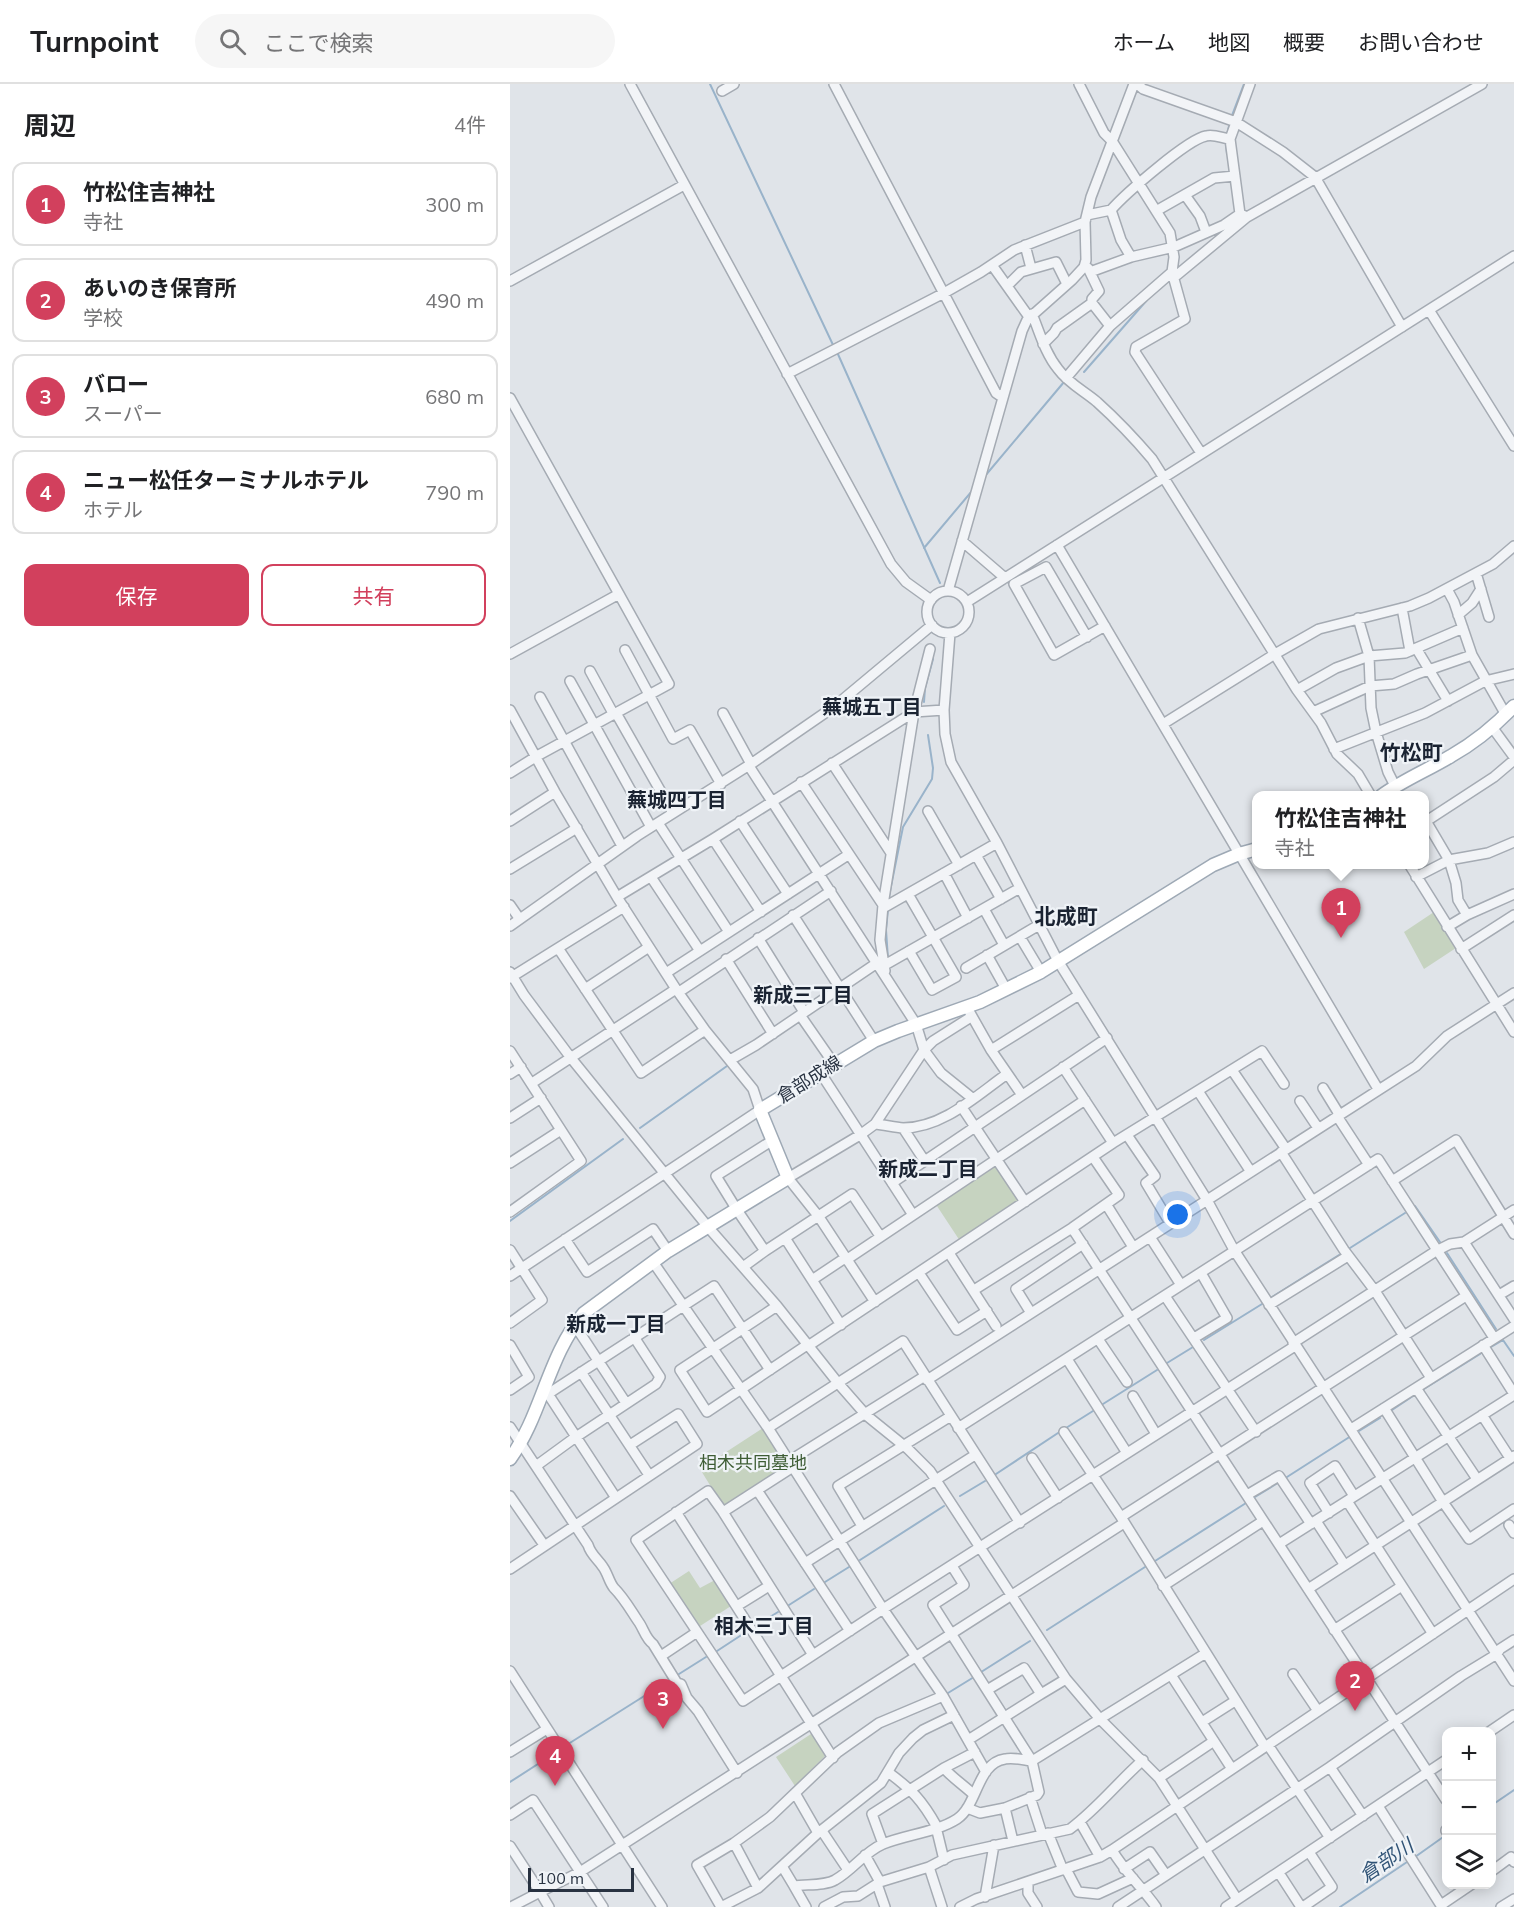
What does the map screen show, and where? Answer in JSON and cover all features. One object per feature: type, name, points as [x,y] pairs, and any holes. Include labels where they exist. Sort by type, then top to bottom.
[{"type":"main road","points":[[1387,791],[1453,755],[1492,727],[1510,710]]},
{"type":"main road","name":"倉部成線","points":[[788,1178],[760,1110],[874,1041],[916,1024],[969,1011],[1041,972],[1214,865],[1252,850]]},
{"type":"main road","points":[[510,1459],[521,1444],[545,1394],[557,1357],[574,1323],[596,1302],[668,1251],[788,1178]]},
{"type":"street","points":[[630,84],[891,564],[906,582],[931,600]]},
{"type":"street","points":[[722,91],[734,84]]},
{"type":"street","points":[[834,84],[996,393],[1002,397]]},
{"type":"street","points":[[1079,84],[1104,133],[1112,141],[1170,233],[1174,247],[1172,272],[1185,319],[1136,347],[1135,352],[1201,453]]},
{"type":"street","points":[[1043,344],[1057,328],[1092,303],[1092,299],[1099,291],[1087,268],[1086,218],[1112,141],[1136,84],[1143,89],[1236,122],[1283,152],[1315,177],[1402,327]]},
{"type":"street","points":[[1240,216],[1227,138],[1236,122],[1250,84]]},
{"type":"street","points":[[948,591],[1002,397],[1022,331],[1031,316],[1087,268],[1174,247],[1224,225],[1482,84]]},
{"type":"street","points":[[787,374],[944,293],[992,265],[1014,249],[1086,218],[1112,210],[1122,198],[1195,139],[1207,136],[1227,138]]},
{"type":"street","points":[[1156,211],[1214,178],[1232,176]]},
{"type":"street","points":[[510,281],[684,185]]},
{"type":"street","points":[[1185,195],[1200,216],[1206,232]]},
{"type":"street","points":[[1112,210],[1121,240],[1131,257]]},
{"type":"street","points":[[1172,272],[1177,275],[1240,216]]},
{"type":"street","points":[[1025,245],[1031,268]]},
{"type":"street","points":[[967,602],[1514,256]]},
{"type":"street","points":[[1007,286],[1021,272],[1056,262],[1067,284]]},
{"type":"street","points":[[992,265],[1031,316],[1057,369],[1097,402],[1152,459],[1297,690],[1321,723],[1334,749],[1358,774],[1369,791]]},
{"type":"street","points":[[1066,378],[1110,326],[1172,272]]},
{"type":"street","points":[[1092,303],[1110,326]]},
{"type":"street","points":[[1430,310],[1514,446]]},
{"type":"street","points":[[510,398],[669,684],[510,772]]},
{"type":"street","points":[[962,541],[1005,578]]},
{"type":"street","points":[[1057,544],[1378,1089]]},
{"type":"street","points":[[1163,724],[1319,629],[1402,608],[1429,598],[1492,564],[1514,546]]},
{"type":"street","points":[[1086,637],[1046,567],[1014,584],[1054,655],[1086,637],[1105,626]]},
{"type":"street","points":[[1476,573],[1489,617]]},
{"type":"street","points":[[1447,589],[1472,656],[1485,681],[1510,710]]},
{"type":"street","points":[[1458,615],[1472,603],[1481,589]]},
{"type":"street","points":[[948,591],[959,594],[967,602],[969,614],[965,625],[950,633],[940,631],[932,625],[927,610],[931,600],[939,593],[948,591]]},
{"type":"street","points":[[510,654],[619,594]]},
{"type":"street","points":[[1402,608],[1413,649],[1430,669],[1448,701]]},
{"type":"street","points":[[1358,618],[1369,656],[1371,708],[1376,732],[1388,772],[1395,786]]},
{"type":"street","points":[[510,926],[622,846],[750,765],[835,706],[932,625]]},
{"type":"street","points":[[1297,690],[1336,668],[1369,656],[1405,653],[1463,628]]},
{"type":"street","points":[[950,633],[944,710],[945,734],[951,762],[997,843],[1039,926],[1058,961],[1207,1200],[1234,1250],[1514,1681]]},
{"type":"street","points":[[880,965],[883,907],[891,853],[914,712],[930,649]]},
{"type":"street","points":[[625,650],[673,739],[690,730],[721,784]]},
{"type":"street","points":[[1312,712],[1370,686],[1394,684],[1430,669],[1472,656]]},
{"type":"street","points":[[590,670],[673,813]]},
{"type":"street","points":[[1334,749],[1425,713],[1485,681],[1514,674]]},
{"type":"street","points":[[570,681],[654,825],[682,858],[729,932]]},
{"type":"street","points":[[540,697],[622,846]]},
{"type":"street","points":[[510,710],[514,724],[537,756],[555,792],[617,897],[705,1030],[753,1089],[760,1110],[510,1276]]},
{"type":"street","points":[[617,897],[713,840],[914,712],[944,710]]},
{"type":"street","points":[[723,713],[771,801],[880,965],[916,1024],[924,1050],[941,1073],[972,1098]]},
{"type":"street","points":[[1429,819],[1494,777],[1514,757],[1492,727]]},
{"type":"street","points":[[832,763],[891,853]]},
{"type":"street","points":[[801,782],[883,907]]},
{"type":"street","points":[[510,820],[555,792]]},
{"type":"street","points":[[928,811],[959,865]]},
{"type":"street","points":[[740,821],[788,894]]},
{"type":"street","points":[[1429,826],[1449,860],[1458,900],[1467,915]]},
{"type":"street","points":[[510,869],[577,828]]},
{"type":"street","points":[[713,840],[761,912]]},
{"type":"street","points":[[1416,877],[1449,860],[1488,853],[1514,842]]},
{"type":"street","points":[[883,907],[997,843]]},
{"type":"street","points":[[666,973],[848,855]]},
{"type":"street","points":[[976,855],[1001,899]]},
{"type":"street","points":[[1412,869],[1514,1032]]},
{"type":"street","points":[[944,873],[968,918]]},
{"type":"street","points":[[651,877],[700,951]]},
{"type":"street","points":[[730,1060],[773,1034],[838,988],[1020,888]]},
{"type":"street","points":[[532,1083],[831,891]]},
{"type":"street","points":[[908,894],[956,977],[932,990],[909,951]]},
{"type":"street","points":[[1447,927],[1467,915],[1514,894]]},
{"type":"street","points":[[510,905],[519,918]]},
{"type":"street","points":[[624,907],[511,975],[571,1058],[838,1383],[866,1414],[904,1445],[936,1479],[1066,1679],[1100,1719],[1159,1778],[1237,1899]]},
{"type":"street","points":[[984,909],[1004,945]]},
{"type":"street","points":[[793,915],[874,1041]]},
{"type":"street","points":[[1461,949],[1514,915]]},
{"type":"street","points":[[966,968],[1039,926]]},
{"type":"street","points":[[1020,937],[1041,972]]},
{"type":"street","points":[[758,938],[834,1064]]},
{"type":"street","points":[[585,989],[649,947]]},
{"type":"street","points":[[558,948],[641,1073],[705,1030]]},
{"type":"street","points":[[987,955],[1006,989]]},
{"type":"street","points":[[726,959],[773,1034]]},
{"type":"street","points":[[723,1512],[866,1414],[1150,1237],[1416,1066],[1447,1036],[1514,993]]},
{"type":"street","points":[[991,1050],[1079,995]]},
{"type":"street","points":[[875,1302],[819,1217],[788,1178],[875,1124],[924,1050],[969,1011],[991,1050],[1022,1095]]},
{"type":"street","points":[[892,1183],[1107,1038]]},
{"type":"street","points":[[510,1050],[581,1161],[510,1212]]},
{"type":"street","points":[[777,1306],[680,1370],[707,1412],[1113,1143],[1262,1051],[1284,1084]]},
{"type":"street","points":[[510,1074],[521,1067]]},
{"type":"street","points":[[1063,1068],[1113,1143]]},
{"type":"street","points":[[1232,1070],[1283,1150],[1311,1200],[1348,1256],[1375,1291],[1431,1378]]},
{"type":"street","points":[[820,1072],[913,1215]]},
{"type":"street","points":[[875,1124],[903,1128],[944,1118],[1007,1074]]},
{"type":"street","points":[[1323,1088],[1369,1165]]},
{"type":"street","points":[[1198,1091],[1251,1172]]},
{"type":"street","points":[[510,1118],[541,1098]]},
{"type":"street","points":[[812,1280],[1085,1100]]},
{"type":"street","points":[[1300,1101],[1318,1128]]},
{"type":"street","points":[[961,1106],[1025,1202]]},
{"type":"street","points":[[903,1128],[924,1160]]},
{"type":"street","points":[[510,1163],[561,1130]]},
{"type":"street","points":[[1127,1135],[1155,1176],[1146,1183],[1170,1223]]},
{"type":"street","points":[[765,1251],[716,1176],[773,1140]]},
{"type":"street","points":[[1392,1181],[1456,1140],[1514,1234]]},
{"type":"street","points":[[974,1290],[1072,1228],[1119,1195],[1093,1157]]},
{"type":"street","points":[[958,1428],[1378,1159],[1494,1338]]},
{"type":"street","points":[[742,1267],[852,1194],[880,1236]]},
{"type":"street","points":[[1106,1204],[1133,1247]]},
{"type":"street","points":[[813,1655],[708,1491],[636,1540],[743,1701],[1229,1389],[1436,1251],[1450,1244],[1464,1242],[1514,1210]]},
{"type":"street","points":[[1072,1228],[1442,1794]]},
{"type":"street","points":[[565,1239],[587,1272],[654,1229],[668,1251]]},
{"type":"street","points":[[1150,1237],[1181,1286]]},
{"type":"street","points":[[785,1238],[841,1324]]},
{"type":"street","points":[[1464,1242],[1514,1319]]},
{"type":"street","points":[[1031,1312],[1016,1289],[1083,1244]]},
{"type":"street","points":[[510,1250],[542,1300],[510,1323]]},
{"type":"street","points":[[949,1253],[996,1326]]},
{"type":"street","points":[[1269,1305],[1348,1256]]},
{"type":"street","points":[[653,1262],[768,1428],[883,1609],[943,1696],[986,1772]]},
{"type":"street","points":[[919,1273],[957,1330],[987,1311]]},
{"type":"street","points":[[1194,1338],[1227,1318],[1201,1273]]},
{"type":"street","points":[[616,1498],[576,1436],[545,1394],[714,1286],[770,1370]]},
{"type":"street","points":[[1499,1295],[1514,1286]]},
{"type":"street","points":[[1165,1296],[1256,1432]]},
{"type":"street","points":[[511,1907],[580,1872],[737,1773],[952,1635],[1220,1454],[1466,1296]]},
{"type":"street","points":[[574,1323],[626,1403]]},
{"type":"street","points":[[1351,1429],[1514,1326]]},
{"type":"street","points":[[536,1466],[576,1436],[656,1384],[660,1377],[634,1337]]},
{"type":"street","points":[[1098,1339],[1127,1382]]},
{"type":"street","points":[[768,1428],[903,1341],[1020,1523]]},
{"type":"street","points":[[1279,1544],[1514,1394],[1483,1345]]},
{"type":"street","points":[[510,1346],[529,1377],[510,1390]]},
{"type":"street","points":[[1067,1359],[1127,1453]]},
{"type":"street","points":[[582,1372],[650,1475]]},
{"type":"street","points":[[1416,1388],[1477,1479]]},
{"type":"street","points":[[1133,1396],[1156,1434]]},
{"type":"street","points":[[1384,1408],[1469,1539],[1514,1509]]},
{"type":"street","points":[[510,1555],[513,1567],[698,1444],[678,1414],[630,1445]]},
{"type":"street","points":[[1308,1589],[1512,1457],[1482,1415]]},
{"type":"street","points":[[862,1527],[837,1486],[951,1416]]},
{"type":"street","points":[[510,1427],[737,1773]]},
{"type":"street","points":[[1064,1432],[1235,1701],[1330,1838]]},
{"type":"street","points":[[805,1563],[975,1455]]},
{"type":"street","points":[[1032,1458],[1058,1498]]},
{"type":"street","points":[[1329,1513],[1310,1483],[1335,1466],[1375,1545],[1433,1634]]},
{"type":"street","points":[[1247,1495],[1280,1476],[1344,1564]]},
{"type":"street","points":[[757,1490],[850,1631]]},
{"type":"street","points":[[510,1496],[544,1545]]},
{"type":"street","points":[[676,1512],[833,1758]]},
{"type":"street","points":[[1163,1586],[1263,1521]]},
{"type":"street","points":[[952,1566],[964,1585],[933,1605],[1032,1761],[1039,1792],[1005,1808],[980,1814],[967,1808]]},
{"type":"street","points":[[960,1907],[1100,1857],[1112,1850],[1514,1579]]},
{"type":"street","points":[[737,1606],[769,1586]]},
{"type":"street","points":[[1334,1630],[1402,1586]]},
{"type":"street","points":[[661,1656],[697,1632]]},
{"type":"street","points":[[1118,1907],[1497,1654],[1500,1649],[1514,1640]]},
{"type":"street","points":[[794,1886],[834,1881],[865,1855],[883,1844],[913,1837],[958,1818],[967,1808],[986,1772],[996,1762],[1006,1758],[1032,1761],[1206,1653]]},
{"type":"street","points":[[987,1690],[1024,1668],[1041,1694]]},
{"type":"street","points":[[510,1671],[662,1907]]},
{"type":"street","points":[[1293,1674],[1318,1712]]},
{"type":"street","points":[[1171,1675],[1232,1769]]},
{"type":"street","points":[[968,1740],[1066,1679]]},
{"type":"street","points":[[943,1696],[879,1723],[833,1758],[770,1816],[734,1843],[697,1865],[721,1907],[758,1888],[820,1832],[881,1783],[899,1754],[913,1738],[923,1730],[954,1715]]},
{"type":"street","points":[[1202,1722],[1235,1701]]},
{"type":"street","points":[[1495,1727],[1514,1715]]},
{"type":"street","points":[[510,1752],[547,1729]]},
{"type":"street","points":[[1159,1778],[1214,1741]]},
{"type":"street","points":[[872,1814],[944,1767],[975,1752]]},
{"type":"street","points":[[824,1907],[843,1897],[858,1896],[879,1883],[929,1867],[952,1855],[1070,1829],[1143,1760]]},
{"type":"street","points":[[1226,1907],[1442,1763]]},
{"type":"street","points":[[944,1767],[974,1795]]},
{"type":"street","points":[[1329,1767],[1363,1816]]},
{"type":"street","points":[[888,1772],[910,1789],[923,1803],[937,1827],[944,1860]]},
{"type":"street","points":[[795,1794],[848,1870]]},
{"type":"street","points":[[1030,1797],[1045,1833],[1078,1892],[1098,1894],[1133,1878]]},
{"type":"street","points":[[862,1799],[872,1814],[883,1844]]},
{"type":"street","points":[[510,1815],[533,1800],[603,1907]]},
{"type":"street","points":[[1378,1806],[1442,1906],[1465,1889]]},
{"type":"street","points":[[1005,1808],[1013,1841]]},
{"type":"street","points":[[1080,1821],[1100,1857]]},
{"type":"street","points":[[734,1843],[758,1888]]},
{"type":"street","points":[[985,1897],[994,1845]]},
{"type":"street","points":[[510,1846],[549,1907]]},
{"type":"street","points":[[1112,1850],[1124,1869],[1144,1889],[1156,1907]]},
{"type":"street","points":[[1124,1869],[1150,1852],[1166,1875]]},
{"type":"street","points":[[1279,1873],[1302,1907],[1332,1887],[1309,1852]]},
{"type":"street","points":[[865,1855],[879,1883],[885,1907]]},
{"type":"street","points":[[1496,1868],[1513,1858]]},
{"type":"street","points":[[782,1866],[806,1907]]},
{"type":"street","points":[[929,1867],[942,1907]]},
{"type":"street","points":[[1028,1882],[1029,1893],[1037,1907]]},
{"type":"street","points":[[1502,1907],[1514,1899]]},
{"type":"green space","points":[[1434,912],[1456,948],[1424,969],[1404,932]]},
{"type":"green space","points":[[994,1163],[1019,1201],[960,1241],[935,1203]]},
{"type":"green space","name":"相木共同墓地","points":[[763,1428],[785,1464],[784,1468],[726,1505],[721,1503],[700,1469]]},
{"type":"green space","points":[[689,1571],[700,1588],[715,1580],[731,1606],[697,1628],[669,1584]]},
{"type":"green space","points":[[811,1734],[816,1734],[826,1752],[825,1756],[795,1786],[776,1757]]},
{"type":"waterway","points":[[710,84],[834,347]]},
{"type":"waterway","points":[[1231,118],[1244,84]]},
{"type":"waterway","points":[[1227,136],[1229,126]]},
{"type":"waterway","points":[[1226,142],[1227,154]]},
{"type":"waterway","points":[[1084,372],[1147,300]]},
{"type":"waterway","points":[[837,352],[940,583]]},
{"type":"waterway","points":[[985,476],[1064,382]]},
{"type":"waterway","points":[[924,548],[972,491]]},
{"type":"waterway","points":[[924,702],[925,688],[933,659]]},
{"type":"waterway","points":[[889,896],[903,827],[932,779],[933,768],[928,735]]},
{"type":"waterway","points":[[888,909],[886,930],[888,959]]},
{"type":"waterway","points":[[640,1128],[727,1066]]},
{"type":"waterway","points":[[510,1221],[623,1139]]},
{"type":"waterway","points":[[1415,1206],[1440,1242]]},
{"type":"waterway","points":[[1350,1248],[1405,1213]]},
{"type":"waterway","points":[[1447,1253],[1496,1329]]},
{"type":"waterway","points":[[1272,1297],[1339,1255]]},
{"type":"waterway","points":[[1204,1340],[1262,1304]]},
{"type":"waterway","points":[[1491,1347],[1503,1340],[1514,1356]]},
{"type":"waterway","points":[[1167,1363],[1193,1347]]},
{"type":"waterway","points":[[1424,1389],[1480,1354]]},
{"type":"waterway","points":[[1103,1404],[1157,1370]]},
{"type":"waterway","points":[[1392,1410],[1413,1396]]},
{"type":"waterway","points":[[1066,1428],[1093,1411]]},
{"type":"waterway","points":[[1359,1431],[1380,1418]]},
{"type":"waterway","points":[[996,1474],[1061,1431]]},
{"type":"waterway","points":[[1287,1477],[1351,1436]]},
{"type":"waterway","points":[[960,1496],[985,1481]]},
{"type":"waterway","points":[[1255,1497],[1276,1484]]},
{"type":"waterway","points":[[1155,1561],[1246,1503]]},
{"type":"waterway","points":[[860,1560],[944,1506]]},
{"type":"waterway","points":[[825,1582],[849,1567]]},
{"type":"waterway","points":[[1047,1630],[1145,1567]]},
{"type":"waterway","points":[[789,1605],[814,1589]]},
{"type":"waterway","points":[[757,1625],[778,1612]]},
{"type":"waterway","points":[[717,1651],[746,1632]]},
{"type":"waterway","points":[[978,1674],[1030,1641]]},
{"type":"waterway","points":[[679,1674],[706,1657]]},
{"type":"waterway","points":[[948,1693],[974,1677]]},
{"type":"waterway","points":[[565,1746],[668,1681]]},
{"type":"waterway","points":[[510,1782],[555,1753]]},
{"type":"waterway","name":"倉部川","points":[[1496,1802],[1514,1790]]},
{"type":"waterway","name":"倉部川","points":[[1415,1857],[1442,1838]]},
{"type":"waterway","name":"倉部川","points":[[1340,1907],[1410,1860]]},
{"type":"place","name":"竹松住吉神社","points":[[1341,938]]},
{"type":"place","name":"あいのき保育所","points":[[1355,1711]]},
{"type":"place","name":"バロー","points":[[663,1729]]},
{"type":"place","name":"ニュー松任ターミナルホテル","points":[[555,1786]]},
{"type":"district","name":"蕪城五丁目","points":[[872,706]]},
{"type":"district","name":"竹松町","points":[[1411,752]]},
{"type":"district","name":"蕪城四丁目","points":[[677,799]]},
{"type":"district","name":"北成町","points":[[1066,916]]},
{"type":"district","name":"新成三丁目","points":[[803,994]]},
{"type":"district","name":"新成二丁目","points":[[928,1168]]},
{"type":"district","name":"新成一丁目","points":[[616,1323]]},
{"type":"district","name":"相木三丁目","points":[[764,1625]]}]
